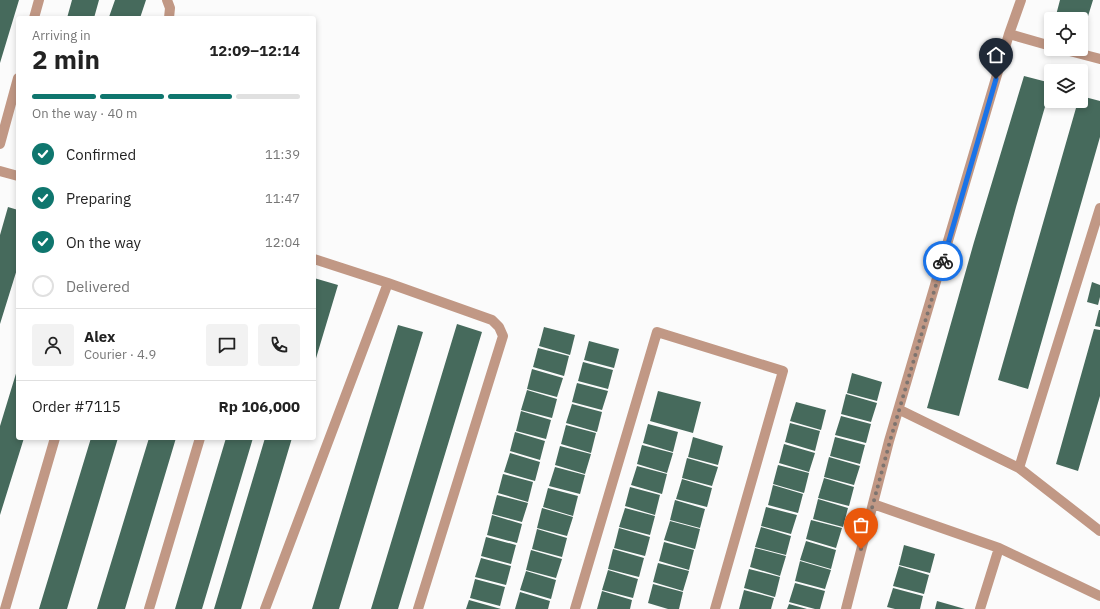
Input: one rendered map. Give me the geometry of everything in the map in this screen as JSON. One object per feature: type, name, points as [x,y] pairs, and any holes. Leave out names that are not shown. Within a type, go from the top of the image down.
[{"type":"street","points":[[35,16],[39,0]]},
{"type":"street","points":[[167,0],[170,8],[169,16]]},
{"type":"street","points":[[846,609],[890,441],[1009,34],[1021,0]]},
{"type":"street","points":[[1009,34],[1044,44]]},
{"type":"street","points":[[1088,56],[1100,59]]},
{"type":"street","points":[[0,144],[16,85]]},
{"type":"street","points":[[0,171],[16,175]]},
{"type":"street","points":[[1019,468],[1100,208]]},
{"type":"street","points":[[316,260],[388,283],[492,320],[499,326],[503,336],[418,609]]},
{"type":"street","points":[[265,609],[388,283]]},
{"type":"street","points":[[576,609],[656,332],[783,372],[715,609]]},
{"type":"street","points":[[900,410],[1019,468],[1100,531]]},
{"type":"street","points":[[5,609],[54,440]]},
{"type":"street","points":[[150,609],[199,440]]},
{"type":"street","points":[[873,504],[999,548],[1100,596]]},
{"type":"street","points":[[980,609],[999,548]]},
{"type":"building","points":[[0,0],[19,0],[0,63]]},
{"type":"building","points":[[72,0],[99,0],[95,16],[68,16]]},
{"type":"building","points":[[115,0],[146,0],[141,16],[109,16]]},
{"type":"building","points":[[1060,0],[1093,0],[1088,16],[1088,12],[1057,12]]},
{"type":"building","points":[[1024,76],[1044,81],[1045,108],[959,416],[927,408],[974,242]]},
{"type":"building","points":[[1088,98],[1100,101],[1100,137],[1028,389],[998,380],[1076,108],[1088,108]]},
{"type":"building","points":[[8,207],[16,209],[16,272],[0,324],[0,235]]},
{"type":"building","points":[[316,279],[338,285],[316,358]]},
{"type":"building","points":[[1092,282],[1100,285],[1098,305],[1087,302]]},
{"type":"building","points":[[1100,310],[1100,327],[1095,326]]},
{"type":"building","points":[[457,324],[482,332],[398,609],[371,609]]},
{"type":"building","points":[[398,325],[423,332],[339,609],[312,609]]},
{"type":"building","points":[[544,327],[575,335],[570,355],[539,346]]},
{"type":"building","points":[[1094,329],[1100,330],[1100,396],[1078,471],[1056,464]]},
{"type":"building","points":[[589,341],[619,349],[614,368],[584,360]]},
{"type":"building","points":[[538,348],[569,356],[564,376],[533,367]]},
{"type":"building","points":[[583,362],[613,370],[608,389],[578,381]]},
{"type":"building","points":[[532,369],[563,378],[557,397],[527,389]]},
{"type":"building","points":[[852,373],[882,382],[877,401],[847,393]]},
{"type":"building","points":[[16,374],[16,440],[23,440],[0,515],[0,426]]},
{"type":"building","points":[[577,383],[608,391],[602,410],[572,402]]},
{"type":"building","points":[[527,390],[557,399],[552,418],[521,410]]},
{"type":"building","points":[[658,391],[701,402],[693,433],[650,421]]},
{"type":"building","points":[[846,394],[877,403],[871,422],[841,414]]},
{"type":"building","points":[[796,402],[826,410],[821,430],[790,421]]},
{"type":"building","points":[[572,404],[602,412],[597,432],[566,423]]},
{"type":"building","points":[[521,411],[551,420],[546,439],[516,431]]},
{"type":"building","points":[[841,416],[871,424],[866,443],[835,435]]},
{"type":"building","points":[[790,423],[820,431],[815,451],[785,442]]},
{"type":"building","points":[[648,424],[678,432],[673,452],[643,443]]},
{"type":"building","points":[[566,425],[596,433],[591,453],[561,444]]},
{"type":"building","points":[[515,432],[545,441],[540,460],[510,451]]},
{"type":"building","points":[[693,437],[723,446],[718,465],[688,457]]},
{"type":"building","points":[[835,437],[865,445],[860,464],[830,456]]},
{"type":"building","points":[[90,440],[117,440],[67,609],[39,609]]},
{"type":"building","points":[[148,440],[175,440],[125,609],[97,609]]},
{"type":"building","points":[[225,440],[252,440],[202,609],[175,609]]},
{"type":"building","points":[[264,440],[291,440],[241,609],[214,609]]},
{"type":"building","points":[[784,444],[815,453],[809,472],[779,463]]},
{"type":"building","points":[[642,445],[673,453],[667,473],[637,464]]},
{"type":"building","points":[[560,446],[591,454],[585,474],[555,465]]},
{"type":"building","points":[[510,453],[540,462],[535,481],[504,472]]},
{"type":"building","points":[[829,457],[860,466],[854,485],[824,477]]},
{"type":"building","points":[[687,458],[718,467],[712,486],[682,478]]},
{"type":"building","points":[[778,465],[809,473],[804,493],[773,484]]},
{"type":"building","points":[[637,466],[667,474],[662,494],[631,485]]},
{"type":"building","points":[[555,467],[585,475],[580,494],[549,486]]},
{"type":"building","points":[[503,474],[533,482],[528,502],[498,493]]},
{"type":"building","points":[[824,478],[854,487],[849,506],[818,498]]},
{"type":"building","points":[[682,479],[712,488],[707,507],[676,499]]},
{"type":"building","points":[[773,485],[803,494],[798,513],[768,505]]},
{"type":"building","points":[[630,487],[660,495],[655,515],[625,506]]},
{"type":"building","points":[[548,488],[578,496],[573,516],[543,507]]},
{"type":"building","points":[[497,495],[528,503],[522,522],[492,514]]},
{"type":"building","points":[[818,499],[848,508],[843,527],[813,519]]},
{"type":"building","points":[[675,500],[705,509],[700,528],[670,520]]},
{"type":"building","points":[[766,507],[797,515],[791,534],[761,526]]},
{"type":"building","points":[[542,508],[573,517],[567,536],[537,528]]},
{"type":"building","points":[[625,508],[655,516],[650,535],[619,527]]},
{"type":"building","points":[[492,515],[522,524],[517,543],[487,535]]},
{"type":"building","points":[[811,520],[842,528],[836,548],[806,539]]},
{"type":"building","points":[[670,521],[700,529],[695,549],[664,540]]},
{"type":"building","points":[[761,527],[791,536],[786,555],[755,547]]},
{"type":"building","points":[[619,528],[650,537],[645,556],[614,548]]},
{"type":"building","points":[[537,529],[567,538],[562,557],[532,549]]},
{"type":"building","points":[[486,537],[516,545],[511,564],[481,556]]},
{"type":"building","points":[[806,541],[836,550],[831,569],[800,560]]},
{"type":"building","points":[[664,542],[694,550],[689,570],[659,561]]},
{"type":"building","points":[[904,545],[935,554],[930,573],[899,565]]},
{"type":"building","points":[[755,548],[786,556],[780,576],[750,567]]},
{"type":"building","points":[[613,549],[644,558],[639,577],[608,569]]},
{"type":"building","points":[[531,550],[562,559],[556,578],[526,570]]},
{"type":"building","points":[[481,558],[511,566],[506,585],[475,577]]},
{"type":"building","points":[[800,561],[831,570],[825,589],[795,581]]},
{"type":"building","points":[[658,563],[689,571],[683,591],[653,582]]},
{"type":"building","points":[[899,566],[929,575],[924,594],[893,586]]},
{"type":"building","points":[[749,569],[780,577],[775,597],[744,588]]},
{"type":"building","points":[[608,570],[638,579],[633,598],[602,590]]},
{"type":"building","points":[[526,571],[556,580],[551,599],[520,590]]},
{"type":"building","points":[[475,579],[505,587],[500,606],[470,598]]},
{"type":"building","points":[[795,583],[825,591],[820,609],[789,602]]},
{"type":"building","points":[[653,584],[683,592],[679,609],[668,609],[648,603]]},
{"type":"building","points":[[893,588],[923,596],[920,609],[895,609],[887,607]]},
{"type":"building","points":[[744,590],[774,598],[771,609],[739,609]]},
{"type":"building","points":[[602,591],[632,600],[630,609],[597,609]]},
{"type":"building","points":[[520,592],[550,601],[548,609],[515,609]]},
{"type":"building","points":[[469,600],[501,609],[466,609]]},
{"type":"building","points":[[937,601],[965,609],[935,609]]},
{"type":"building","points":[[789,604],[807,609],[787,609]]},
{"type":"way so far","points":[[861,549],[890,441],[943,261]]},
{"type":"route","points":[[943,261],[996,79]]}]
